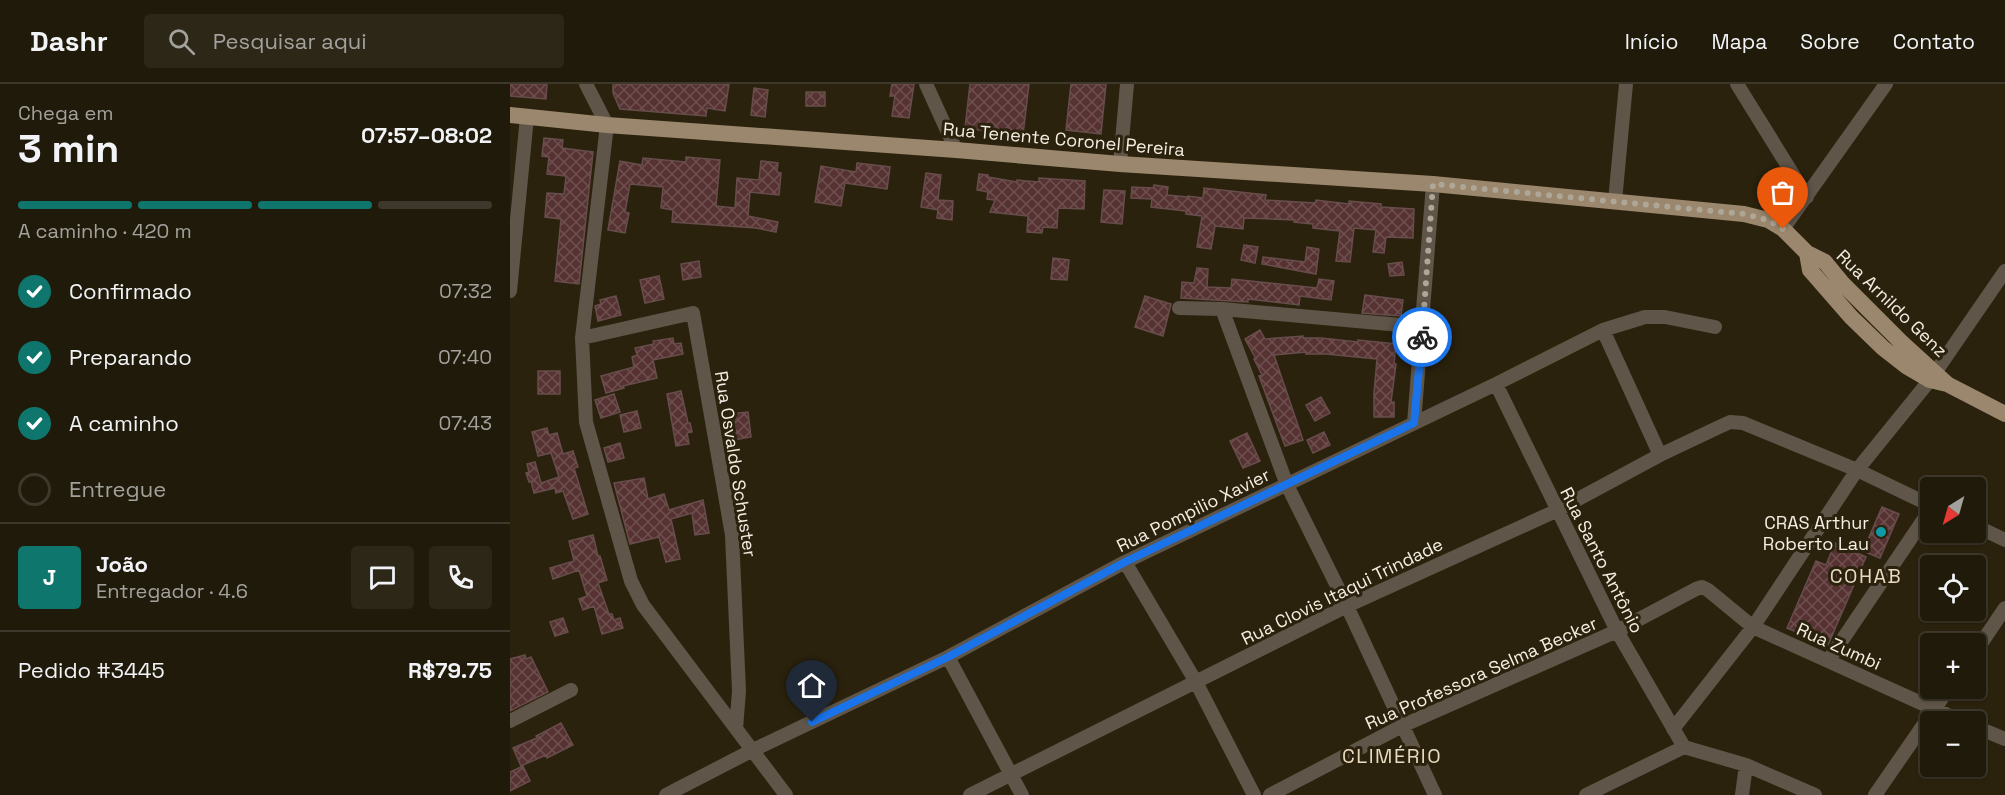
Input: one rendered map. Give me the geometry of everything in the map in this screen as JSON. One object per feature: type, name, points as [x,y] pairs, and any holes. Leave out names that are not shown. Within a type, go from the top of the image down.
[{"type":"main road","name":"Rua Tenente Coronel Pereira","points":[[518,116],[607,125],[1119,164],[1433,184],[1744,214],[1768,220],[1783,229]]},
{"type":"main road","name":"Rua Arnildo Genz","points":[[1783,229],[1808,253],[1825,262],[1843,284],[1937,379],[2005,414]]},
{"type":"street","points":[[586,84],[607,125],[582,338],[586,422],[631,581],[643,605],[786,795]]},
{"type":"street","points":[[926,84],[956,150]]},
{"type":"street","points":[[1616,201],[1626,84]]},
{"type":"street","points":[[1737,84],[1807,197]]},
{"type":"street","points":[[1783,229],[1886,84]]},
{"type":"street","points":[[1119,164],[1130,85]]},
{"type":"street","points":[[510,291],[518,116]]},
{"type":"street","points":[[1414,423],[1433,184]]},
{"type":"street","points":[[1673,729],[1753,627],[1857,470],[1937,379],[2005,271]]},
{"type":"street","points":[[1179,308],[1222,309],[1423,327]]},
{"type":"street","points":[[1222,309],[1287,485],[1404,725],[1435,795]]},
{"type":"street","name":"Rua Osvaldo Schuster","points":[[582,338],[693,313],[732,535],[739,664],[736,729]]},
{"type":"street","name":"Rua Pompilio Xavier","points":[[666,795],[753,750],[948,657],[1125,562],[1496,384],[1603,330],[1645,317],[1665,317],[1715,327]]},
{"type":"street","points":[[1603,330],[1660,455]]},
{"type":"street","name":"Rua Santo Antônio","points":[[1496,384],[1556,511],[1617,631],[1684,747]]},
{"type":"street","name":"Rua Clovis Itaqui Trindade","points":[[970,795],[1347,606],[1556,511],[1660,455],[1730,422],[1743,423],[1857,470]]},
{"type":"street","points":[[1857,470],[1920,500]]},
{"type":"street","points":[[1828,661],[1920,525]]},
{"type":"street","points":[[1986,531],[2005,540]]},
{"type":"street","points":[[1125,562],[1196,682],[1254,795]]},
{"type":"street","name":"Rua Professora Selma Becker","points":[[1270,795],[1404,725],[1617,631],[1696,589],[1702,587],[1708,590]]},
{"type":"street","name":"Rua Zumbi","points":[[1708,590],[1753,627],[1934,710]]},
{"type":"street","points":[[1986,636],[2005,608]]},
{"type":"street","points":[[948,657],[1022,795]]},
{"type":"street","points":[[510,721],[572,690]]},
{"type":"street","points":[[1875,795],[1942,699]]},
{"type":"street","points":[[1986,731],[2005,739]]},
{"type":"street","points":[[1586,795],[1684,747],[1746,765],[1815,795]]},
{"type":"street","points":[[1742,795],[1746,765]]},
{"type":"building","points":[[510,84],[547,84],[546,99],[510,96]]},
{"type":"building","points":[[613,84],[729,84],[725,111],[707,108],[706,116],[620,109],[613,93]]},
{"type":"building","points":[[892,84],[914,84],[909,118],[892,116],[895,96],[890,96]]},
{"type":"building","points":[[970,84],[1029,84],[1023,135],[965,128]]},
{"type":"building","points":[[1071,84],[1106,84],[1101,134],[1066,130]]},
{"type":"building","points":[[754,88],[768,90],[765,117],[751,115]]},
{"type":"building","points":[[806,92],[825,92],[825,106],[806,106]]},
{"type":"building","points":[[544,138],[563,140],[562,148],[593,152],[579,284],[555,281],[561,219],[545,217],[547,193],[564,194],[566,176],[547,174],[549,157],[542,156]]},
{"type":"building","points":[[686,157],[720,160],[716,206],[735,208],[737,178],[759,180],[761,161],[778,163],[777,172],[781,173],[779,195],[750,192],[748,216],[778,222],[776,232],[756,228],[672,222],[673,210],[661,208],[663,187],[630,184],[625,212],[629,213],[625,233],[608,230],[620,161],[642,165],[643,158],[686,162]]},
{"type":"building","points":[[857,163],[890,167],[887,189],[845,183],[841,206],[815,202],[821,166],[856,172]]},
{"type":"building","points":[[926,173],[941,175],[938,200],[953,201],[952,220],[937,218],[938,210],[921,207]]},
{"type":"building","points":[[979,174],[1017,182],[1017,180],[1039,182],[1039,178],[1085,181],[1084,209],[1058,208],[1057,228],[1043,227],[1042,233],[1027,232],[1028,216],[990,212],[995,200],[987,199],[988,192],[977,190]]},
{"type":"building","points":[[1154,185],[1168,187],[1167,195],[1188,197],[1203,198],[1204,188],[1266,195],[1265,200],[1315,203],[1316,200],[1349,204],[1349,201],[1381,204],[1381,207],[1414,209],[1413,238],[1386,237],[1384,253],[1373,252],[1376,230],[1354,228],[1350,262],[1336,261],[1340,231],[1313,228],[1313,224],[1294,222],[1295,220],[1244,218],[1243,229],[1215,226],[1211,249],[1197,247],[1202,216],[1186,214],[1186,211],[1151,207],[1152,199],[1131,198],[1132,187],[1153,188]]},
{"type":"building","points":[[1104,190],[1125,191],[1122,224],[1101,222]]},
{"type":"building","points":[[1244,245],[1258,247],[1255,263],[1241,260]]},
{"type":"building","points":[[1307,247],[1319,249],[1316,274],[1262,264],[1263,257],[1305,262]]},
{"type":"building","points":[[1053,258],[1069,260],[1067,280],[1051,279]]},
{"type":"building","points":[[699,261],[701,277],[683,280],[681,264]]},
{"type":"building","points":[[1402,262],[1404,275],[1390,276],[1388,264]]},
{"type":"building","points":[[1197,268],[1208,269],[1207,287],[1231,288],[1232,279],[1317,288],[1319,279],[1334,281],[1331,300],[1300,296],[1299,305],[1248,299],[1248,302],[1181,298],[1182,282],[1194,283]]},
{"type":"building","points":[[659,276],[664,299],[645,303],[640,280]]},
{"type":"building","points":[[1365,295],[1403,300],[1401,316],[1362,313]]},
{"type":"building","points":[[616,296],[621,315],[598,321],[595,306],[601,304],[600,300]]},
{"type":"building","points":[[1145,296],[1171,304],[1163,336],[1135,327]]},
{"type":"building","points":[[1260,330],[1265,339],[1303,336],[1303,338],[1396,344],[1391,402],[1394,402],[1394,417],[1374,417],[1377,359],[1306,354],[1306,352],[1274,355],[1303,440],[1285,446],[1259,376],[1262,375],[1245,339]]},
{"type":"building","points":[[673,338],[674,344],[681,343],[683,354],[653,360],[657,378],[623,386],[624,388],[606,393],[601,376],[634,367],[632,357],[637,355],[635,348],[654,344],[653,341]]},
{"type":"building","points":[[538,371],[560,371],[560,394],[538,394]]},
{"type":"building","points":[[681,391],[692,432],[687,433],[689,444],[676,446],[667,394]]},
{"type":"building","points":[[614,394],[620,412],[601,418],[595,400]]},
{"type":"building","points":[[1321,397],[1330,413],[1315,421],[1306,405]]},
{"type":"building","points":[[637,411],[641,428],[624,432],[620,415]]},
{"type":"building","points":[[748,412],[751,437],[734,440],[730,414]]},
{"type":"building","points":[[547,428],[549,435],[557,433],[563,454],[573,451],[578,467],[574,468],[588,514],[573,519],[563,491],[556,493],[555,488],[534,493],[526,473],[529,472],[527,464],[535,462],[541,483],[559,477],[551,453],[538,456],[532,432]]},
{"type":"building","points":[[1324,432],[1330,445],[1313,453],[1307,440]]},
{"type":"building","points":[[1247,433],[1260,461],[1243,468],[1230,441]]},
{"type":"building","points":[[620,443],[624,458],[608,462],[604,448]]},
{"type":"building","points":[[644,478],[648,499],[664,494],[669,510],[703,500],[709,533],[695,535],[692,513],[671,519],[680,559],[666,562],[659,537],[630,544],[614,483]]},
{"type":"building","name":"CRAS Arthur Roberto Lau","points":[[1882,507],[1899,514],[1880,558],[1863,551]]},
{"type":"building","points":[[593,535],[607,580],[598,583],[609,614],[612,614],[614,620],[620,618],[623,628],[602,634],[594,606],[583,610],[579,599],[587,596],[579,570],[553,579],[550,568],[574,561],[569,541]]},
{"type":"building","points":[[1835,543],[1866,557],[1828,645],[1787,628],[1816,561],[1826,565]]},
{"type":"building","points":[[563,618],[568,632],[555,636],[550,622]]},
{"type":"building","points":[[525,655],[526,659],[531,657],[548,692],[510,711],[510,659]]},
{"type":"building","points":[[561,723],[573,745],[547,758],[546,755],[521,766],[513,748],[537,738],[536,736]]},
{"type":"building","points":[[523,766],[530,781],[510,791],[510,772]]},
{"type":"way so far","points":[[1422,337],[1433,184],[1744,214],[1768,220],[1783,229]]},
{"type":"place","name":"CRAS Arthur Roberto Lau","points":[[1881,532]]},
{"type":"district","name":"COHAB","points":[[1866,576]]},
{"type":"district","name":"CLIMÉRIO","points":[[1392,756]]},
{"type":"route","points":[[812,722],[948,657],[1125,562],[1414,423],[1422,337]]}]
